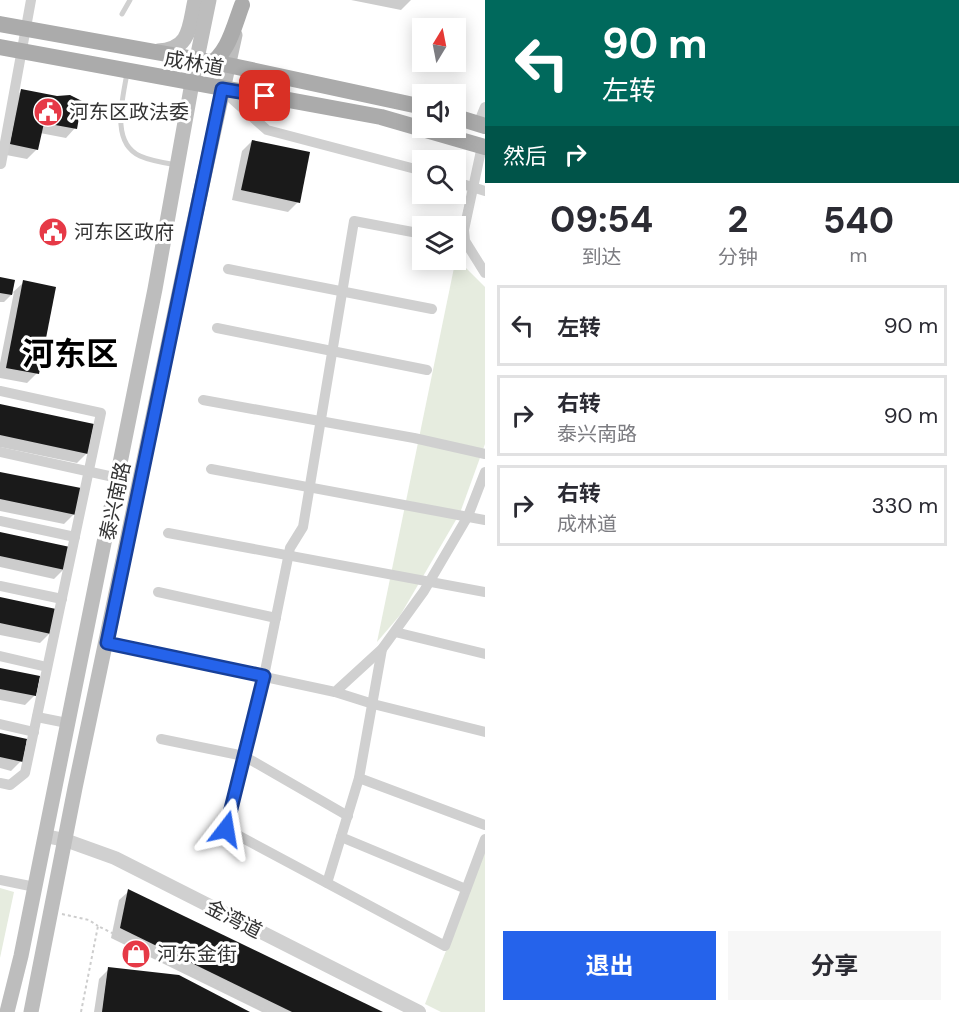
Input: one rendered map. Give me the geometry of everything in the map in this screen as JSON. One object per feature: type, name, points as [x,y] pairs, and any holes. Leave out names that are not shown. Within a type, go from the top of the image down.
[{"type":"main road","points":[[146,51],[175,49],[186,40],[195,0]]},
{"type":"main road","name":"泰兴南路","points":[[31,1012],[64,840],[107,643],[210,73],[209,0]]},
{"type":"main road","points":[[210,73],[210,45],[219,0]]},
{"type":"main road","points":[[210,73],[226,47],[243,2]]},
{"type":"main road","name":"成林道","points":[[0,24],[146,51],[210,73],[265,96],[381,117],[484,146]]},
{"type":"main road","name":"成林道","points":[[0,47],[134,73],[210,73],[412,105]]},
{"type":"main road","name":"泰兴南路","points":[[7,1012],[35,887],[118,478],[178,165],[210,73]]},
{"type":"main road","points":[[466,120],[481,125]]},
{"type":"street","points":[[1,164],[32,0]]},
{"type":"street","points":[[210,73],[267,130],[412,168]]},
{"type":"street","points":[[481,125],[485,107]]},
{"type":"street","points":[[466,220],[484,146]]},
{"type":"street","points":[[466,185],[485,191]]},
{"type":"street","points":[[412,232],[354,221],[303,526],[290,548],[264,676],[226,829],[445,946],[485,839]]},
{"type":"street","points":[[466,248],[485,273]]},
{"type":"street","points":[[228,269],[432,309]]},
{"type":"street","points":[[217,328],[427,370]]},
{"type":"street","points":[[0,391],[101,413],[25,773],[10,785],[0,783]]},
{"type":"street","points":[[203,400],[414,438],[485,454]]},
{"type":"street","points":[[0,452],[118,478]]},
{"type":"street","points":[[210,469],[485,519]]},
{"type":"street","points":[[335,692],[382,649],[395,632],[430,580],[468,516],[485,472]]},
{"type":"street","points":[[0,521],[75,537]]},
{"type":"street","points":[[168,533],[485,592]]},
{"type":"street","points":[[0,586],[62,599]]},
{"type":"street","points":[[158,592],[276,618]]},
{"type":"street","points":[[395,632],[485,654]]},
{"type":"street","points":[[107,643],[335,692],[373,704],[485,732]]},
{"type":"street","points":[[327,883],[360,778],[382,649]]},
{"type":"street","points":[[0,656],[47,667]]},
{"type":"street","points":[[37,717],[67,723]]},
{"type":"street","points":[[0,724],[34,732]]},
{"type":"street","points":[[161,739],[244,756],[348,816]]},
{"type":"street","points":[[360,778],[485,825]]},
{"type":"street","name":"金湾道","points":[[45,836],[64,840],[115,858],[419,1012]]},
{"type":"street","points":[[341,837],[466,889]]},
{"type":"street","points":[[0,880],[35,887]]},
{"type":"lane","points":[[122,14],[130,0]]},
{"type":"lane","points":[[134,73],[121,110],[124,141],[138,155],[178,165]]},
{"type":"path","points":[[51,911],[89,920],[271,1012]]},
{"type":"path","points":[[81,1012],[98,926]]},
{"type":"shaded area","points":[[466,268],[485,287],[485,444],[460,513],[401,614],[377,642],[454,270],[466,270]]},
{"type":"shaded area","points":[[485,852],[485,1012],[441,1012],[425,1004]]},
{"type":"shaded area","points":[[0,888],[14,892],[0,958]]},
{"type":"building","name":"河东区政法委","points":[[21,89],[57,96],[70,95],[82,101],[77,129],[44,123],[38,150],[10,144]]},
{"type":"building","points":[[252,140],[310,152],[300,203],[241,190]]},
{"type":"building","points":[[0,277],[15,280],[12,295],[0,293]]},
{"type":"building","name":"河东区政府","points":[[23,280],[56,287],[39,374],[6,368]]},
{"type":"building","points":[[0,404],[94,424],[88,454],[0,435]]},
{"type":"building","points":[[0,472],[81,488],[76,515],[0,499]]},
{"type":"building","points":[[0,532],[70,547],[65,570],[0,556]]},
{"type":"building","points":[[0,597],[56,609],[51,634],[0,623]]},
{"type":"building","points":[[0,668],[40,676],[36,696],[0,689]]},
{"type":"building","points":[[0,733],[27,739],[23,762],[0,757]]},
{"type":"building","points":[[128,889],[383,1012],[292,1012],[120,928]]},
{"type":"building","points":[[108,967],[179,975],[250,1012],[102,1012]]},
{"type":"place","name":"河东区政法委","points":[[48,112]]},
{"type":"place","name":"河东区政府","points":[[53,232]]},
{"type":"place","name":"河东金街","points":[[136,954]]},
{"type":"district","name":"河东区","points":[[70,354]]},
{"type":"route","points":[[226,829],[264,676],[107,643],[222,89],[265,96]]}]
